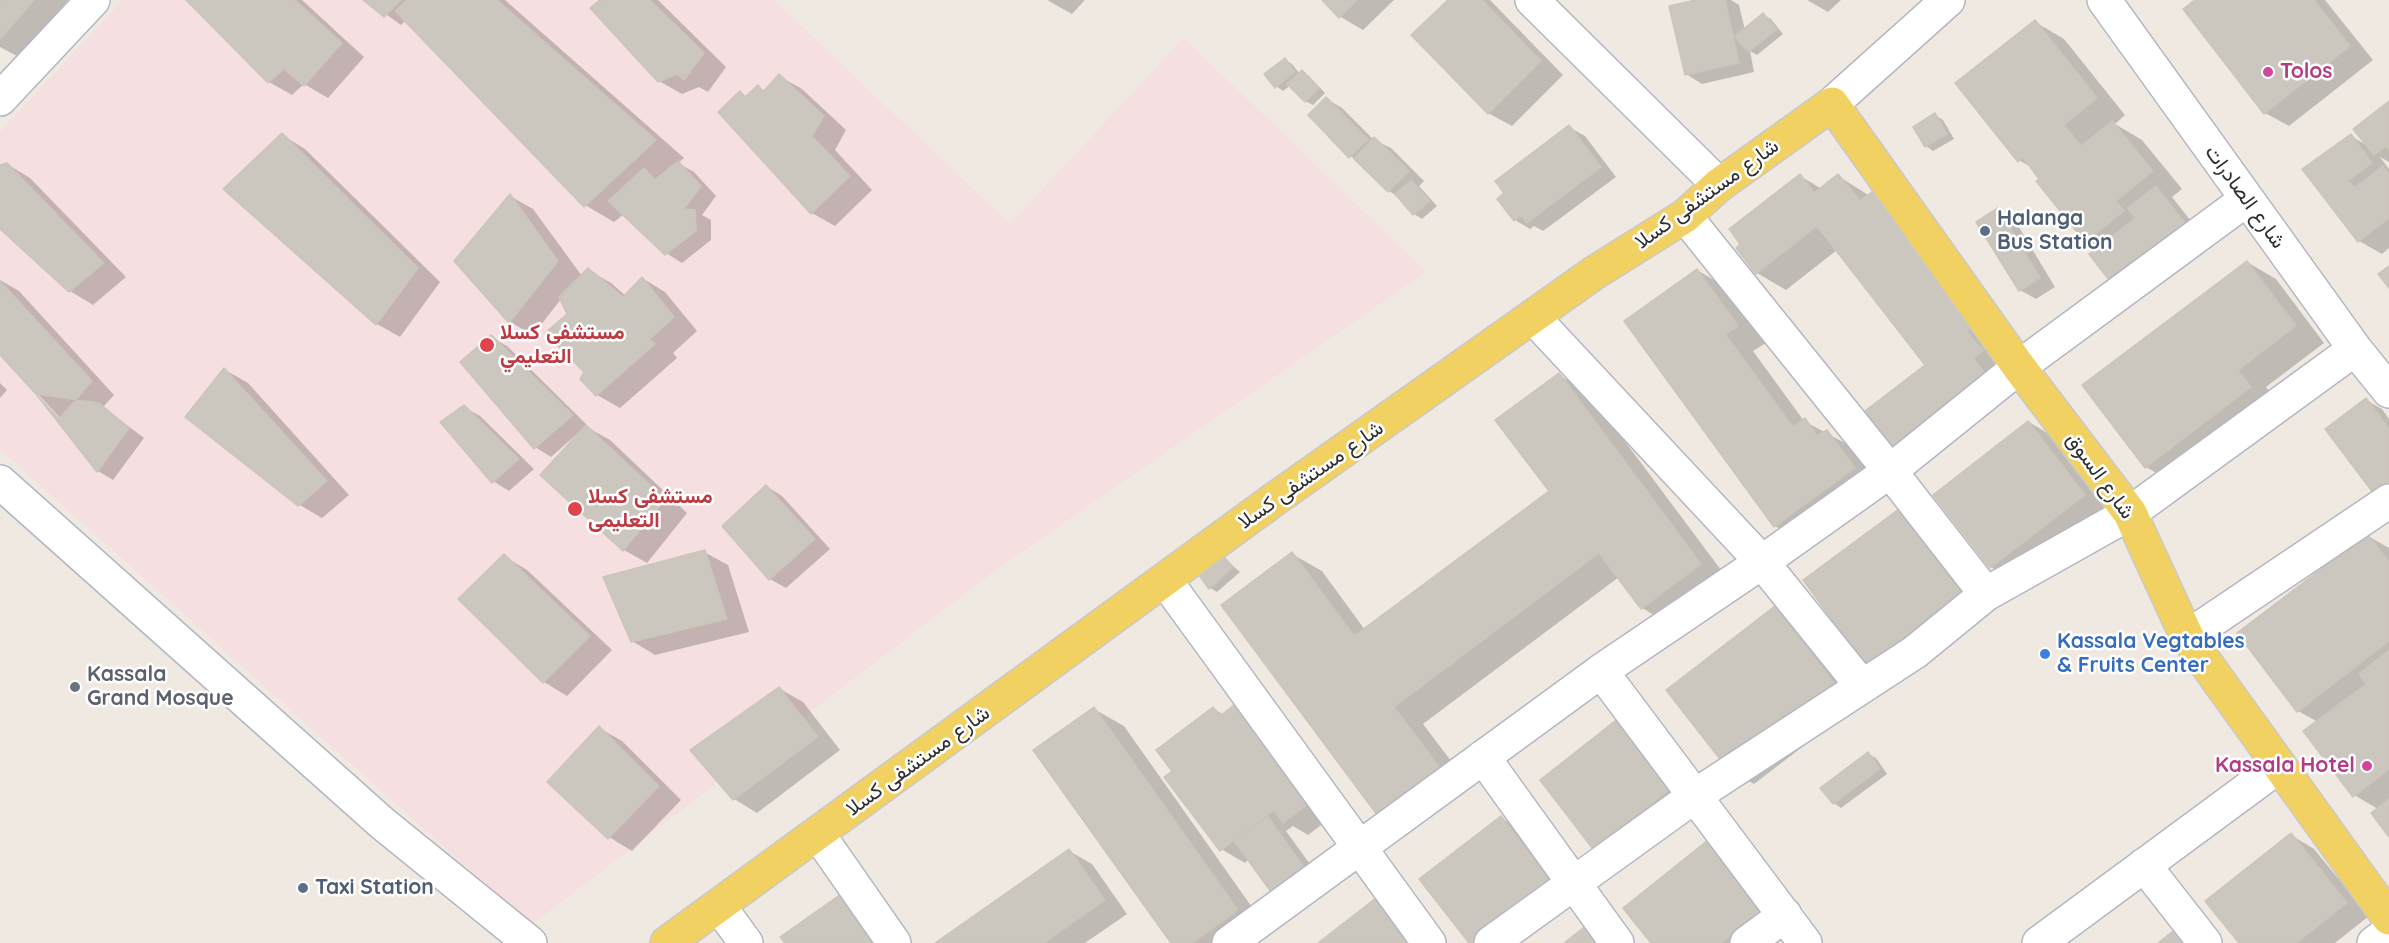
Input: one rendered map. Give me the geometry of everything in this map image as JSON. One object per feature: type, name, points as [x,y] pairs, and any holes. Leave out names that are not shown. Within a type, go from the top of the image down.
[{"type":"main road","name":"شارع مستشفى كسلا","points":[[667,943],[1272,501],[1594,273],[1684,216],[1719,185],[1832,104]]},
{"type":"main road","name":"شارع السوق","points":[[1832,104],[2019,367],[2130,513],[2187,637],[2389,918]]},
{"type":"street","points":[[0,99],[93,0]]},
{"type":"street","points":[[1532,0],[1719,185]]},
{"type":"street","name":"شارع مستشفى كسلا","points":[[1832,104],[1948,0]]},
{"type":"street","name":"شارع الصادرات","points":[[2104,0],[2355,349],[2389,391]]},
{"type":"street","points":[[1235,941],[1601,670],[1762,562],[1890,471],[2019,367],[2247,199]]},
{"type":"street","points":[[1684,216],[1986,594]]},
{"type":"street","points":[[1533,317],[1762,562],[1862,686]]},
{"type":"street","points":[[1491,943],[1696,795],[1915,652],[1986,594],[2130,513],[2355,349]]},
{"type":"street","points":[[0,482],[382,823],[530,943]]},
{"type":"street","points":[[2187,637],[2389,501]]},
{"type":"street","points":[[1165,580],[1429,943]]},
{"type":"street","points":[[1601,670],[1805,943]]},
{"type":"street","points":[[1483,757],[1617,943]]},
{"type":"street","points":[[2039,943],[2279,766]]},
{"type":"street","points":[[819,834],[894,943]]},
{"type":"street","points":[[2144,865],[2205,943]]},
{"type":"street","points":[[719,906],[746,943]]},
{"type":"street","points":[[1747,943],[1785,915]]},
{"type":"street","points":[[2374,943],[2389,932]]},
{"type":"shaded area","name":"مستشفى كسلا التعليمى","points":[[123,0],[774,0],[1010,224],[1184,38],[1426,272],[997,569],[531,925],[0,449],[0,132]]},
{"type":"building","points":[[0,0],[34,0],[0,39]]},
{"type":"building","points":[[186,0],[295,0],[342,43],[304,86],[284,69],[268,83]]},
{"type":"building","points":[[363,0],[401,0],[384,17]]},
{"type":"building","points":[[407,0],[497,0],[656,140],[584,207],[395,11]]},
{"type":"building","points":[[600,0],[650,0],[704,53],[684,80],[677,74],[658,82],[590,8]]},
{"type":"building","points":[[1322,0],[1357,0],[1339,18]]},
{"type":"building","points":[[1448,0],[1482,0],[1541,61],[1488,114],[1411,35]]},
{"type":"building","points":[[1696,0],[1725,0],[1739,63],[1685,75],[1669,6]]},
{"type":"building","points":[[2195,0],[2314,0],[2350,46],[2264,114],[2183,9]]},
{"type":"building","points":[[1763,13],[1777,29],[1748,52],[1735,36]]},
{"type":"building","points":[[2035,20],[2097,98],[2064,125],[2081,146],[2112,121],[2153,171],[2116,201],[2124,211],[2085,242],[2036,181],[2039,179],[2023,157],[2018,162],[1955,83]]},
{"type":"building","points":[[1285,58],[1295,72],[1275,88],[1264,74]]},
{"type":"building","points":[[1302,70],[1319,88],[1305,102],[1287,84]]},
{"type":"building","points":[[779,74],[824,116],[812,136],[850,176],[811,214],[718,112],[740,91],[745,97],[758,85],[763,92]]},
{"type":"building","points":[[1326,97],[1368,139],[1349,158],[1308,115]]},
{"type":"building","points":[[2389,101],[2389,150],[2386,146],[2374,155],[2353,129]]},
{"type":"building","points":[[1935,113],[1947,134],[1925,147],[1913,127]]},
{"type":"building","points":[[1569,125],[1601,167],[1527,223],[1521,215],[1514,221],[1497,199],[1504,193],[1495,181]]},
{"type":"building","points":[[282,133],[418,268],[376,325],[223,189]]},
{"type":"building","points":[[2351,134],[2372,163],[2348,181],[2354,188],[2383,166],[2389,174],[2389,218],[2358,242],[2302,169]]},
{"type":"building","points":[[1374,137],[1409,171],[1388,192],[1354,159]]},
{"type":"building","points":[[678,161],[701,186],[684,209],[695,210],[696,231],[665,255],[608,201],[644,168],[655,180]]},
{"type":"building","points":[[7,163],[104,263],[69,292],[0,229],[0,165]]},
{"type":"building","points":[[1800,174],[1814,193],[1838,174],[1860,201],[1873,191],[1977,324],[1967,331],[1983,351],[1973,358],[1985,374],[1889,449],[1861,414],[1925,365],[1817,226],[1756,274],[1736,248],[1740,244],[1729,229]]},
{"type":"building","points":[[1411,180],[1430,201],[1413,215],[1395,194]]},
{"type":"building","points":[[2156,186],[2187,226],[2112,284],[2089,254],[2135,218],[2127,208]]},
{"type":"building","points":[[510,194],[558,261],[509,323],[454,261]]},
{"type":"building","points":[[1998,208],[2040,278],[2019,291],[1976,222]]},
{"type":"building","points":[[2247,261],[2296,326],[2238,370],[2251,387],[2145,468],[2082,385]]},
{"type":"building","points":[[2389,266],[2389,288],[2378,274]]},
{"type":"building","points":[[588,268],[623,297],[642,277],[674,317],[650,339],[655,344],[596,396],[580,379],[584,372],[545,333],[567,314],[559,297]]},
{"type":"building","points":[[1697,269],[1738,326],[1725,334],[1793,427],[1805,418],[1817,436],[1827,430],[1855,468],[1774,527],[1624,321]]},
{"type":"building","points":[[0,281],[92,381],[59,419],[0,355]]},
{"type":"building","points":[[491,335],[573,415],[534,449],[460,362]]},
{"type":"building","points":[[224,368],[327,481],[298,506],[185,417]]},
{"type":"building","points":[[1559,373],[1701,564],[1641,609],[1599,553],[1394,707],[1441,769],[1378,816],[1221,605],[1292,552],[1354,636],[1549,491],[1495,420]]},
{"type":"building","points":[[36,394],[99,403],[129,428],[97,472]]},
{"type":"building","points":[[2366,398],[2389,429],[2389,489],[2377,498],[2325,429]]},
{"type":"building","points":[[464,405],[519,459],[492,483],[440,422]]},
{"type":"building","points":[[2028,421],[2085,495],[1990,568],[1933,495]]},
{"type":"building","points":[[586,425],[665,499],[623,551],[540,475]]},
{"type":"building","points":[[766,485],[815,539],[769,580],[722,526]]},
{"type":"building","points":[[1899,509],[1962,594],[1866,665],[1803,580]]},
{"type":"building","points":[[2367,534],[2389,562],[2389,641],[2297,712],[2237,633]]},
{"type":"building","points":[[705,550],[727,619],[631,642],[603,577]]},
{"type":"building","points":[[504,554],[590,636],[543,683],[458,599]]},
{"type":"building","points":[[1223,556],[1233,567],[1209,589],[1199,575]]},
{"type":"building","points":[[1775,606],[1838,688],[1730,772],[1666,690]]},
{"type":"building","points":[[2389,650],[2389,769],[2353,797],[2303,731],[2366,684],[2359,674]]},
{"type":"building","points":[[779,687],[818,737],[733,800],[690,750]]},
{"type":"building","points":[[1238,702],[1311,802],[1283,823],[1274,810],[1220,851],[1164,777],[1172,771],[1156,750],[1213,707],[1220,716]]},
{"type":"building","points":[[1094,707],[1238,910],[1192,943],[1171,943],[1033,750]]},
{"type":"building","points":[[1620,717],[1674,786],[1593,849],[1540,780]]},
{"type":"building","points":[[599,726],[659,786],[608,839],[547,782]]},
{"type":"building","points":[[1868,752],[1880,769],[1833,804],[1820,788]]},
{"type":"building","points":[[2389,799],[2389,837],[2371,813]]},
{"type":"building","points":[[1501,816],[1554,886],[1479,943],[1469,943],[1419,879]]},
{"type":"building","points":[[1268,817],[1310,876],[1277,900],[1234,841]]},
{"type":"building","points":[[2291,833],[2347,903],[2296,943],[2239,943],[2205,901]]},
{"type":"building","points":[[1708,840],[1764,909],[1721,943],[1651,943],[1623,908]]},
{"type":"building","points":[[1069,849],[1105,900],[1044,943],[935,943]]},
{"type":"building","points":[[841,894],[876,943],[785,943],[780,937]]},
{"type":"building","points":[[1376,898],[1410,943],[1318,943]]},
{"type":"building","points":[[1587,925],[1601,943],[1564,943]]},
{"type":"building","points":[[2173,931],[2183,943],[2158,943]]},
{"type":"place","name":"Tolos","points":[[2268,72]]},
{"type":"place","name":"Halanga Bus Station","points":[[1985,231]]},
{"type":"place","name":"مستشفى كسلا التعليمي","points":[[487,345]]},
{"type":"place","name":"مستشفى كسلا التعليمى","points":[[575,509]]},
{"type":"place","name":"Kassala Vegtables & Fruits Center","points":[[2045,654]]},
{"type":"place","name":"Kassala Grand Mosque","points":[[75,687]]},
{"type":"place","name":"Kassala Hotel","points":[[2367,766]]},
{"type":"place","name":"Taxi Station","points":[[303,888]]}]
